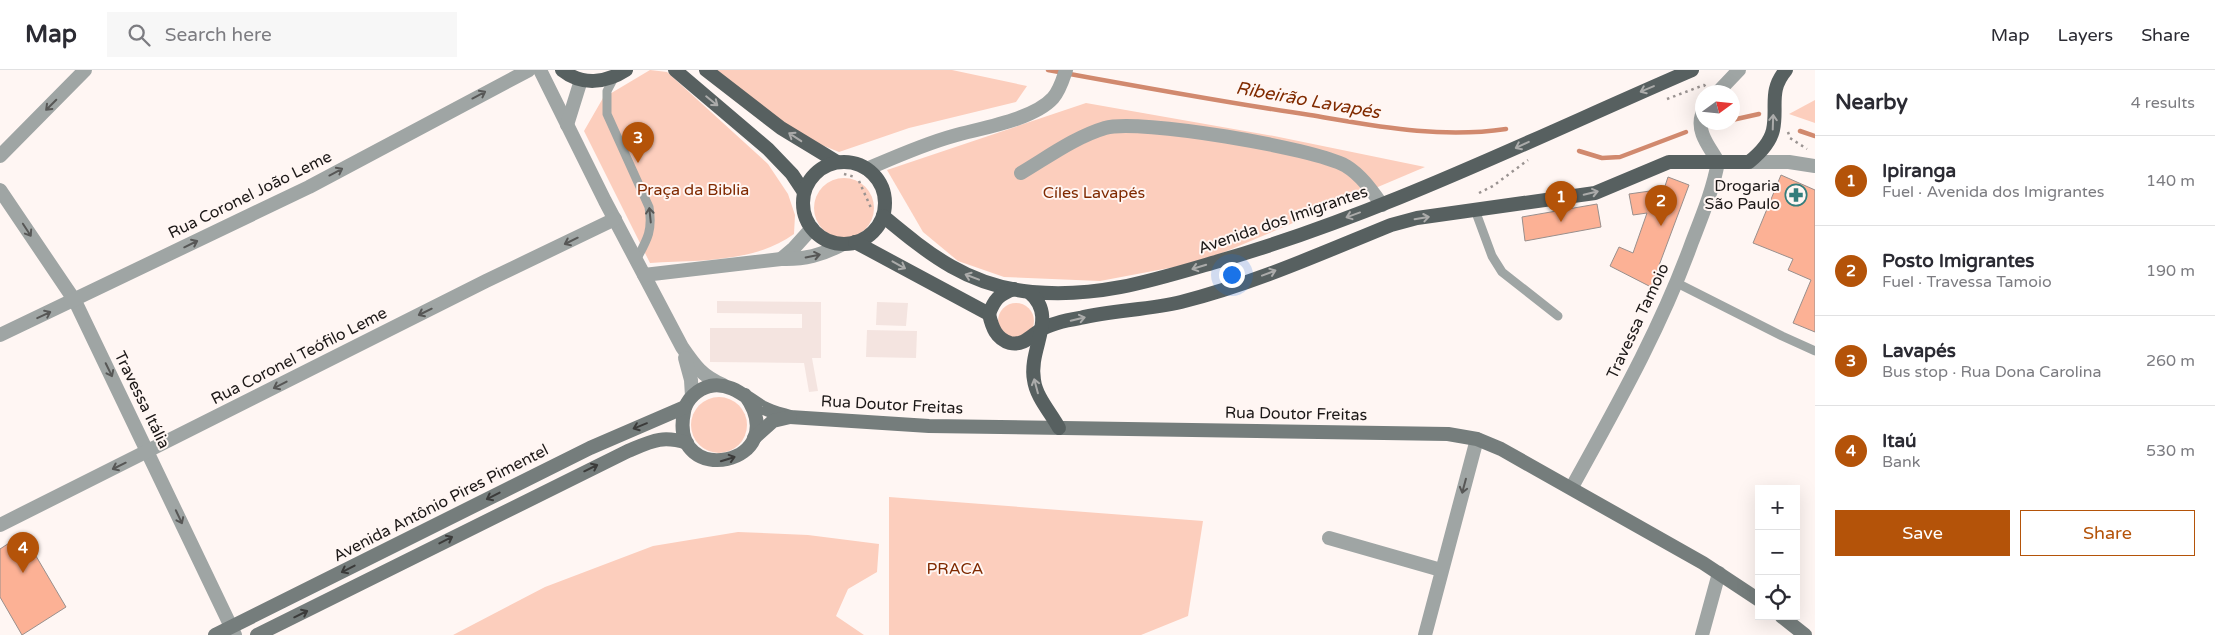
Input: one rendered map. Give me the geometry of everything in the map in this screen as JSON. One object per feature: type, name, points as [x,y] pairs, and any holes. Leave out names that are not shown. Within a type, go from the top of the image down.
[{"type":"main road","points":[[675,70],[768,149],[792,174],[804,192]]},
{"type":"main road","points":[[706,70],[781,128],[837,162],[858,164],[867,169],[876,178],[883,190],[885,203],[882,218],[867,237],[849,243],[831,242],[820,237],[805,217],[803,205],[804,192],[808,181],[820,170],[837,162]]},
{"type":"main road","name":"Avenida dos Imigrantes","points":[[882,218],[930,255],[954,270],[987,283],[1029,292],[1058,293],[1115,290],[1158,280],[1256,251],[1382,205],[1692,70]]},
{"type":"main road","points":[[1014,289],[1002,293],[993,302],[990,314],[992,327],[995,332],[999,337],[1011,343],[1021,342],[1032,338],[1041,330],[1080,318],[1181,302],[1242,283],[1391,225],[1417,218],[1595,193],[1669,162],[1750,162],[1768,143],[1773,132],[1774,95],[1781,76],[1786,70]]},
{"type":"main road","points":[[571,75],[597,81],[621,73]]},
{"type":"main road","points":[[849,243],[990,314]]},
{"type":"main road","points":[[1029,292],[1038,299],[1043,308],[1044,319],[1033,367],[1037,394],[1059,428]]},
{"type":"main road","name":"Avenida Antônio Pires Pimentel","points":[[215,635],[234,631],[590,448],[689,401],[710,386],[723,386]]},
{"type":"main road","points":[[689,401],[681,425],[687,443],[692,450],[703,458],[720,461],[733,458],[746,450],[753,439],[756,419],[752,406],[745,396],[723,386]]},
{"type":"main road","name":"Rua Doutor Freitas","points":[[745,396],[761,406],[790,417]]},
{"type":"main road","name":"Rua Doutor Freitas","points":[[753,439],[773,421],[790,417],[929,426],[1448,434],[1477,439],[1501,449],[1572,487],[1719,573],[1755,597]]},
{"type":"main road","points":[[257,635],[628,451],[660,438],[672,438],[687,443]]},
{"type":"main road","points":[[1786,620],[1805,635]]},
{"type":"street","points":[[0,156],[85,70]]},
{"type":"street","name":"Rua Coronel João Leme","points":[[0,335],[75,301],[309,187],[529,70]]},
{"type":"street","points":[[540,70],[682,347],[694,365],[707,378],[723,386]]},
{"type":"street","points":[[552,70],[571,75],[567,125]]},
{"type":"street","points":[[867,169],[936,142],[999,124],[1038,109],[1053,98],[1066,70]]},
{"type":"street","points":[[1719,85],[1740,70]]},
{"type":"street","points":[[1022,173],[1080,138],[1106,128],[1144,127],[1212,135],[1320,155],[1347,167],[1366,183],[1382,205]]},
{"type":"street","points":[[1702,130],[1704,140],[1718,162]]},
{"type":"street","name":"Travessa Tamoio","points":[[1572,487],[1646,350],[1677,283],[1714,183],[1718,162]]},
{"type":"street","points":[[1750,162],[1789,162],[1815,166]]},
{"type":"street","name":"Travessa Itália","points":[[0,190],[75,301],[234,631]]},
{"type":"street","name":"Rua Coronel Teófilo Leme","points":[[0,525],[355,346],[615,219]]},
{"type":"street","points":[[781,259],[812,228]]},
{"type":"street","points":[[644,275],[818,256],[849,243]]},
{"type":"street","points":[[682,347],[691,380],[689,401]]},
{"type":"street","points":[[1425,635],[1477,439]]},
{"type":"street","points":[[1329,538],[1441,570]]},
{"type":"street","points":[[1702,635],[1719,573]]},
{"type":"lane","points":[[621,73],[607,91],[607,114],[649,207],[651,220],[650,235],[636,260]]},
{"type":"lane","points":[[1475,210],[1492,256],[1502,272],[1558,316]]},
{"type":"lane","points":[[1677,283],[1815,351]]},
{"type":"path","points":[[1664,100],[1695,88]]},
{"type":"path","points":[[1787,131],[1790,138],[1808,150]]},
{"type":"path","points":[[1476,195],[1493,186],[1534,155]]},
{"type":"path","points":[[820,170],[856,177],[872,210],[882,218]]},
{"type":"shaded area","points":[[717,301],[821,302],[821,358],[812,358],[818,391],[809,392],[804,363],[710,362],[710,328],[802,328],[802,314],[717,313]]},
{"type":"shaded area","points":[[877,302],[908,303],[906,326],[876,325]]},
{"type":"shaded area","points":[[867,330],[917,331],[916,358],[866,357]]},
{"type":"green space","name":"Praça da Biblia","points":[[650,70],[667,72],[768,164],[788,194],[795,215],[794,234],[778,243],[744,255],[706,260],[650,263],[584,131],[603,98]]},
{"type":"green space","points":[[717,70],[952,70],[1027,86],[1016,102],[909,128],[839,152],[787,131]]},
{"type":"green space","points":[[1815,100],[1815,123],[1789,114]]},
{"type":"green space","name":"Cíles Lavapés","points":[[1086,103],[1274,136],[1425,167],[1201,262],[1100,281],[1004,277],[958,261],[923,232],[887,170]]},
{"type":"green space","points":[[844,178],[860,183],[865,187],[869,192],[874,208],[869,224],[865,229],[860,233],[844,238],[828,233],[823,229],[819,224],[814,208],[819,192],[823,187],[828,183]]},
{"type":"green space","points":[[1016,303],[1023,304],[1029,308],[1033,314],[1033,328],[1029,334],[1023,338],[1016,339],[1009,338],[1003,334],[999,328],[998,321],[999,314],[1003,308],[1009,304]]},
{"type":"green space","points":[[714,397],[724,397],[739,405],[745,414],[747,425],[745,436],[739,445],[724,453],[714,453],[703,448],[696,441],[691,430],[691,420],[696,409],[703,402]]},
{"type":"green space","name":"PRACA","points":[[889,497],[1203,521],[1188,616],[1141,635],[889,635]]},
{"type":"green space","points":[[738,532],[808,535],[879,544],[877,572],[848,589],[836,616],[864,635],[453,635],[545,587],[653,546]]},
{"type":"building","points":[[1781,175],[1815,190],[1815,332],[1793,323],[1811,280],[1788,270],[1793,259],[1753,243]]},
{"type":"building","points":[[1668,177],[1689,185],[1651,287],[1610,266],[1619,247],[1633,253],[1647,213],[1633,215],[1629,194],[1664,189]]},
{"type":"building","points":[[1597,204],[1601,227],[1525,241],[1522,217]]},
{"type":"building","points":[[23,534],[66,607],[22,635],[0,597],[0,549]]},
{"type":"waterway","name":"Ribeirão Lavapés","points":[[1048,70],[1383,127],[1456,133],[1506,129]]},
{"type":"waterway","name":"Ribeirão Lavapés","points":[[1740,118],[1759,114]]},
{"type":"waterway","name":"Ribeirão Lavapés","points":[[1800,131],[1815,136]]},
{"type":"waterway","name":"Ribeirão Lavapés","points":[[1579,151],[1602,158],[1620,157],[1686,132]]},
{"type":"place","name":"Lavapés","points":[[638,163]]},
{"type":"place","name":"Drogaria São Paulo","points":[[1796,195]]},
{"type":"place","name":"Ipiranga","points":[[1561,222]]},
{"type":"place","name":"Posto Imigrantes","points":[[1661,226]]},
{"type":"place","name":"Itaú","points":[[23,573]]}]
